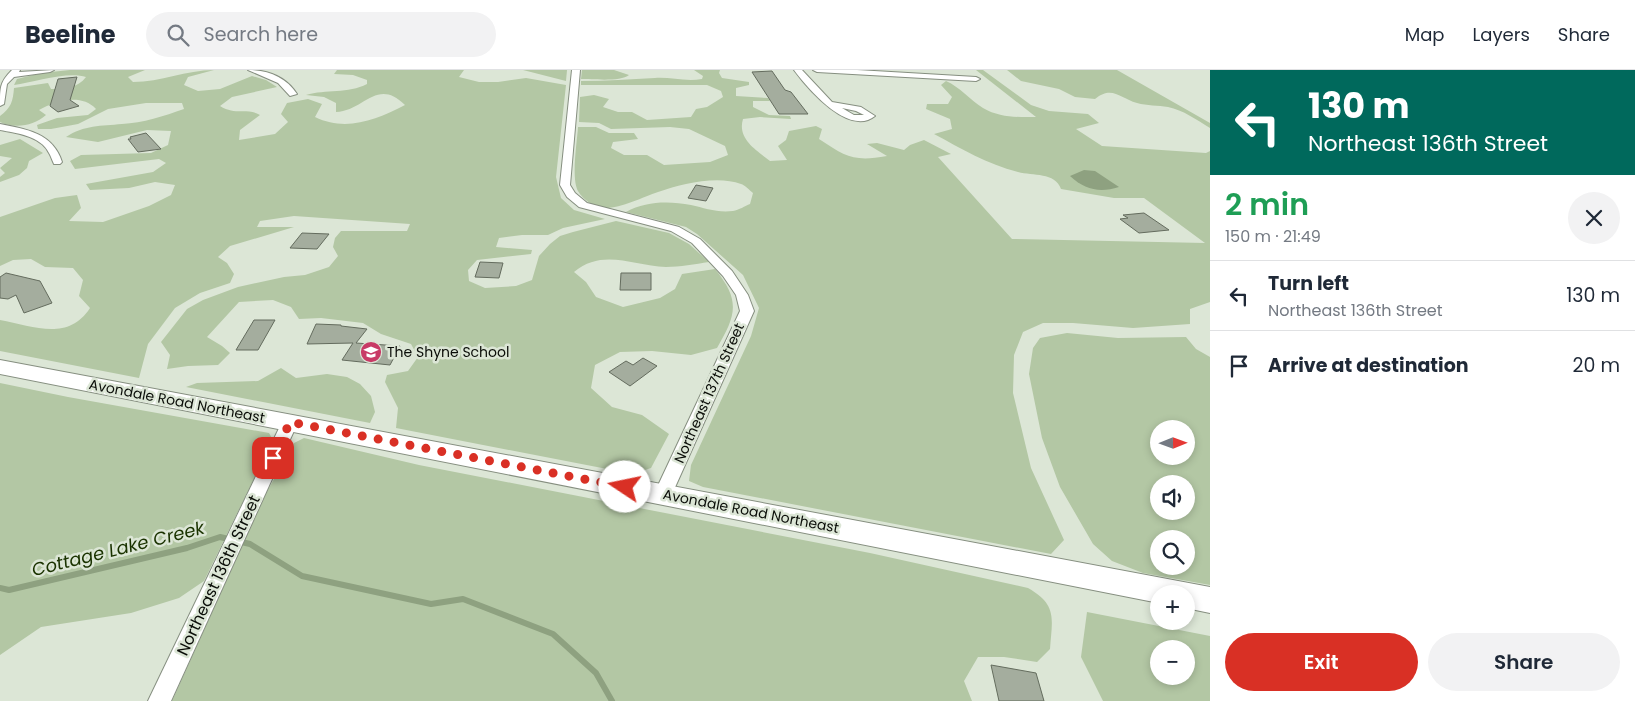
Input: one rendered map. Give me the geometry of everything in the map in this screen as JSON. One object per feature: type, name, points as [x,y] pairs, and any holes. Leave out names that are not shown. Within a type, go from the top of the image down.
[{"type":"main road","name":"Avondale Road Northeast","points":[[0,367],[1150,589]]},
{"type":"main road","points":[[1195,597],[1210,600]]},
{"type":"street","points":[[0,104],[3,84],[13,73],[50,70]]},
{"type":"street","points":[[252,70],[283,82],[293,94]]},
{"type":"street","name":"Northeast 137th Street","points":[[576,70],[565,184],[572,195],[583,206],[675,229],[696,241],[728,274],[742,295],[747,311],[663,494]]},
{"type":"street","points":[[798,70],[816,92],[831,104]]},
{"type":"street","points":[[817,70],[976,79]]},
{"type":"street","points":[[0,128],[37,136],[48,144],[56,154],[57,162]]},
{"type":"street","name":"Northeast 136th Street","points":[[158,701],[290,422]]},
{"type":"shaded area","points":[[70,70],[145,70],[128,77],[133,82],[214,70],[188,77],[184,85],[198,91],[220,89],[252,76],[266,80],[277,87],[232,97],[220,106],[226,109],[260,115],[240,130],[239,140],[275,134],[288,122],[281,114],[287,103],[308,99],[322,104],[315,117],[338,124],[349,124],[372,119],[405,105],[395,97],[386,94],[378,95],[355,107],[336,112],[336,103],[324,97],[306,95],[352,89],[367,84],[367,80],[353,75],[334,74],[337,70],[464,70],[459,77],[479,82],[498,82],[526,78],[566,85],[556,177],[561,198],[574,210],[605,219],[563,228],[548,235],[522,235],[499,238],[496,247],[532,250],[531,254],[477,260],[468,270],[469,281],[485,288],[516,286],[532,280],[539,256],[560,236],[616,221],[669,233],[689,244],[709,262],[666,267],[618,260],[596,261],[574,272],[586,282],[596,297],[623,307],[660,298],[675,289],[682,274],[715,269],[729,290],[733,308],[732,317],[717,348],[691,355],[652,351],[620,352],[595,365],[591,388],[612,407],[642,415],[669,434],[651,468],[633,474],[396,428],[398,408],[385,382],[387,375],[408,371],[418,357],[411,344],[381,334],[363,323],[321,318],[299,319],[291,307],[273,300],[239,302],[207,337],[230,353],[218,365],[167,369],[170,355],[161,342],[187,309],[203,300],[238,287],[284,277],[305,275],[329,267],[338,256],[333,247],[335,238],[341,231],[407,231],[410,224],[294,216],[260,221],[257,227],[294,227],[230,246],[218,257],[227,263],[234,274],[230,283],[200,293],[175,308],[148,344],[139,378],[0,351],[0,320],[37,328],[61,328],[81,319],[90,308],[79,296],[83,280],[73,268],[45,267],[31,259],[13,260],[0,266],[0,217],[55,198],[77,195],[81,208],[69,221],[103,222],[149,206],[171,195],[175,185],[155,182],[129,188],[90,190],[86,184],[153,172],[166,163],[159,159],[75,169],[70,161],[81,155],[151,153],[168,145],[171,131],[147,130],[98,142],[66,137],[86,128],[138,122],[161,117],[184,109],[182,103],[146,103],[108,109],[78,124],[51,129],[38,129],[37,125],[57,118],[88,115],[96,109],[83,101],[68,100],[39,110],[46,115],[30,124],[18,126],[0,122],[0,116],[11,104],[14,88],[48,83],[51,89],[66,88],[79,84],[86,77],[79,75],[61,76],[14,85],[17,79],[41,73]]},
{"type":"shaded area","points":[[523,70],[567,70],[566,81]]},
{"type":"shaded area","points":[[582,70],[614,70],[629,75],[620,79],[581,79]]},
{"type":"shaded area","points":[[694,70],[720,70],[719,73],[722,78],[749,82],[749,85],[736,88],[736,96],[768,98],[770,101],[753,101],[753,107],[769,115],[790,116],[791,119],[760,117],[743,119],[742,126],[745,138],[770,161],[787,160],[778,146],[786,140],[789,131],[816,126],[822,129],[819,139],[844,154],[858,158],[887,156],[867,144],[877,143],[904,150],[910,145],[924,140],[951,154],[938,157],[1012,239],[1205,243],[1144,198],[1114,198],[1061,189],[1049,177],[1018,172],[996,165],[934,134],[952,129],[950,119],[926,109],[927,104],[948,104],[952,97],[941,85],[946,81],[978,105],[996,114],[1036,117],[976,70],[983,70],[1031,105],[1049,111],[1088,114],[1099,123],[1076,129],[1102,146],[1206,153],[1210,151],[1210,302],[1190,309],[1190,324],[1133,328],[1073,323],[1043,323],[1023,332],[1014,355],[1013,393],[1031,468],[1064,540],[1051,554],[703,487],[689,481],[691,465],[751,336],[759,308],[743,275],[697,234],[686,227],[626,212],[641,206],[666,203],[691,205],[716,211],[733,211],[750,204],[753,193],[741,184],[731,181],[710,180],[677,186],[624,205],[603,208],[589,202],[580,194],[576,185],[575,169],[578,127],[596,127],[609,133],[634,133],[638,139],[613,142],[611,148],[624,155],[647,155],[664,165],[710,162],[728,155],[725,146],[689,129],[670,127],[611,129],[599,123],[579,122],[580,97],[594,95],[609,99],[603,107],[618,112],[632,112],[647,120],[691,117],[696,109],[707,107],[723,97],[721,91],[707,85],[581,85],[581,81],[661,78],[702,79],[703,76]]},
{"type":"shaded area","points":[[1007,70],[1117,70],[1210,123],[1210,128],[1174,108],[1145,105],[1111,93],[1106,93],[1095,99],[1075,97],[1059,89],[1021,81]]},
{"type":"shaded area","points":[[20,139],[43,153],[29,161],[27,168],[19,175],[0,182],[0,177],[5,173],[0,168],[12,158],[0,156],[0,145]]},
{"type":"shaded area","points":[[1084,170],[1095,171],[1119,187],[1105,190],[1093,189],[1081,184],[1070,176]]},
{"type":"shaded area","points":[[1067,333],[1118,338],[1186,337],[1196,349],[1210,357],[1210,585],[1154,575],[1195,575],[1195,530],[1150,530],[1150,574],[1112,561],[1093,544],[1060,487],[1042,438],[1029,374],[1033,348],[1040,338]]},
{"type":"shaded area","points":[[281,368],[296,378],[327,374],[347,377],[360,384],[371,396],[375,412],[370,423],[186,387],[197,383],[258,381]]},
{"type":"shaded area","points":[[0,383],[269,433],[273,440],[204,581],[179,598],[131,613],[41,627],[0,655]]},
{"type":"shaded area","points":[[304,438],[419,465],[870,553],[1028,588],[1038,594],[1049,607],[1052,621],[1050,649],[1037,662],[1004,657],[978,657],[964,681],[972,701],[172,701],[264,497],[294,443]]},
{"type":"shaded area","points":[[1087,612],[1150,624],[1150,630],[1179,630],[1210,636],[1210,701],[1103,701],[1081,657]]},
{"type":"building","points":[[772,71],[785,90],[791,92],[808,114],[779,114],[752,72]]},
{"type":"building","points":[[77,77],[70,100],[79,106],[58,112],[50,106],[58,79]]},
{"type":"building","points":[[146,133],[161,149],[138,152],[128,139]]},
{"type":"building","points":[[696,185],[713,188],[706,201],[688,198]]},
{"type":"building","points":[[1144,213],[1169,230],[1139,233],[1120,219],[1128,218],[1123,215]]},
{"type":"building","points":[[302,233],[329,234],[317,249],[290,248]]},
{"type":"building","points":[[480,262],[503,263],[499,278],[475,277]]},
{"type":"building","points":[[6,273],[40,281],[52,303],[24,313],[16,295],[8,299],[0,298],[0,277]]},
{"type":"building","points":[[621,273],[651,273],[651,290],[620,290]]},
{"type":"building","points":[[254,320],[275,320],[258,350],[236,350]]},
{"type":"building","points":[[316,324],[367,329],[356,343],[400,346],[390,365],[342,360],[353,343],[307,344]]},
{"type":"building","points":[[643,358],[657,366],[630,386],[609,372],[626,361],[633,365]]},
{"type":"building","points":[[991,665],[1036,673],[1044,701],[999,701]]},
{"type":"waterway","name":"Cottage Lake Creek","points":[[0,588],[9,590],[187,548],[220,537],[250,544],[302,576],[431,604],[463,599],[553,634],[596,673],[612,701]]},
{"type":"place","name":"The Shyne School","points":[[371,352]]},
{"type":"route","points":[[273,458],[290,422],[625,487]]}]
